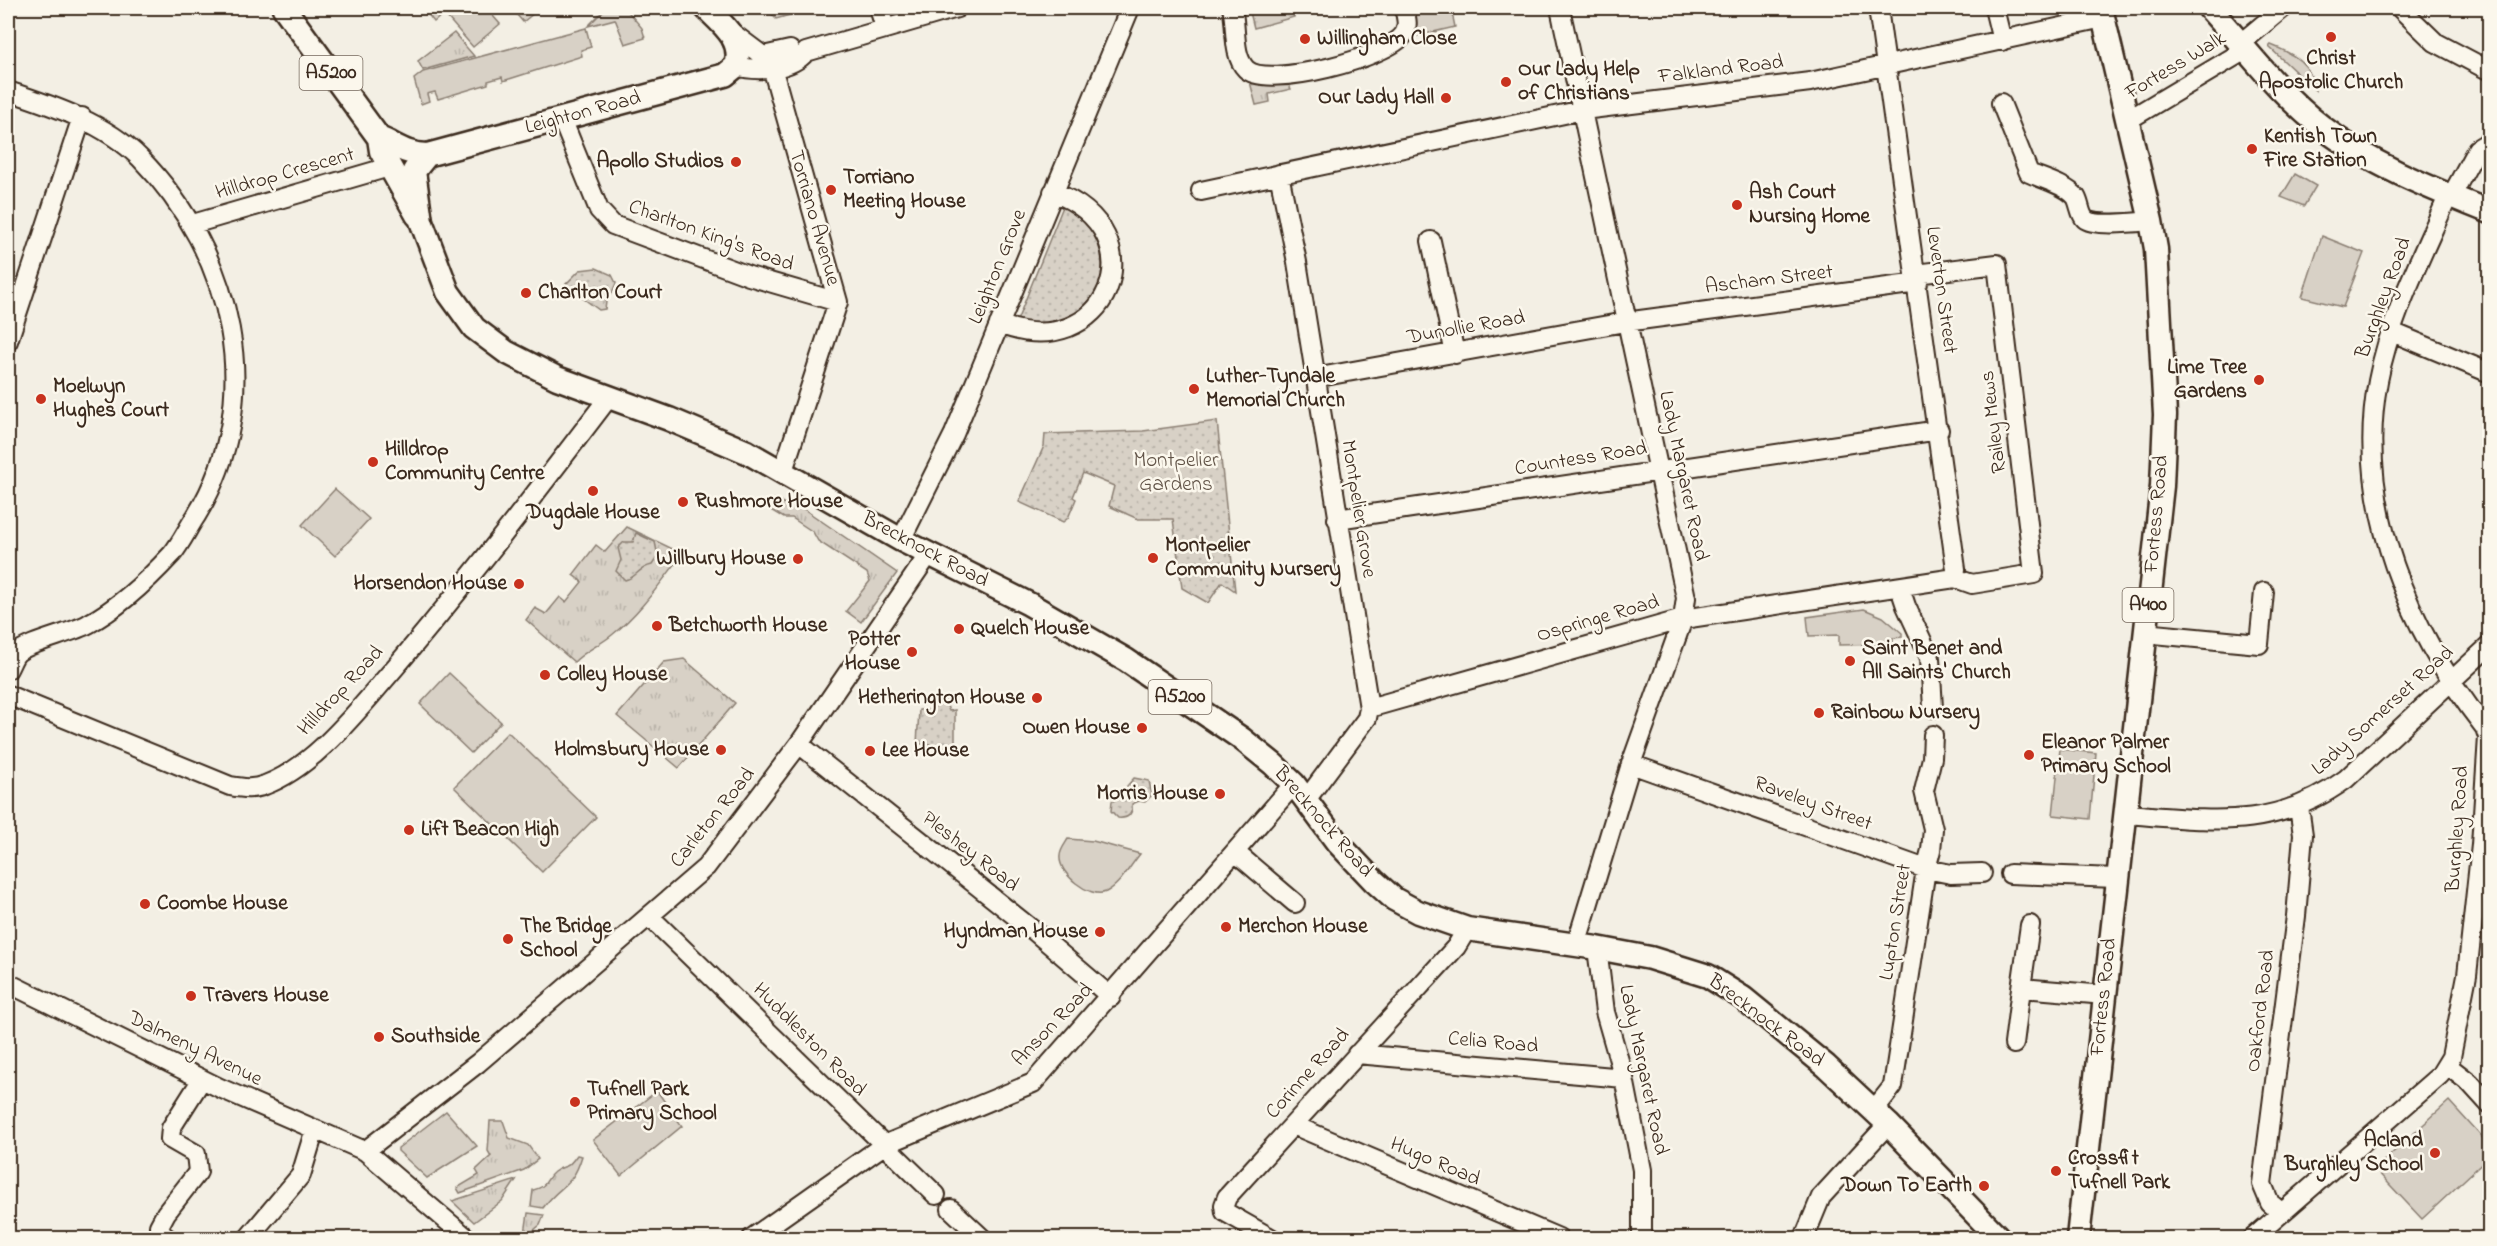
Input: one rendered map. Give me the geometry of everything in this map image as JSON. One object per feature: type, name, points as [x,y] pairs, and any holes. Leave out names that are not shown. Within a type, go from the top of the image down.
[{"type":"main road","name":"Brecknock Road","points":[[284,8],[379,138],[381,151],[389,167],[421,221],[448,292],[474,328],[524,363],[727,442],[783,471],[901,540],[1029,604],[1126,660],[1242,739],[1300,792],[1337,842],[1392,897],[1418,912],[1467,929],[1587,946],[1698,971],[1718,982],[1743,998],[1826,1066],[1881,1117],[1999,1239]]},
{"type":"main road","points":[[706,8],[731,32],[737,47],[736,66]]},
{"type":"main road","points":[[2209,8],[2300,107],[2330,133],[2385,165],[2490,212]]},
{"type":"main road","name":"Fortess Road","points":[[2078,1239],[2116,878],[2162,486],[2165,415],[2159,288],[2151,221],[2102,13]]},
{"type":"main road","name":"Leighton Road","points":[[427,155],[725,75],[736,66]]},
{"type":"main road","name":"A5200","points":[[379,138],[396,145],[402,151],[427,155]]},
{"type":"main road","name":"Brecknock Road","points":[[421,221],[414,171],[427,155]]},
{"type":"street","points":[[879,8],[885,28]]},
{"type":"street","points":[[736,66],[756,70],[772,68],[800,59],[806,52],[957,8]]},
{"type":"street","name":"Leighton Grove","points":[[901,540],[954,435],[1130,8]]},
{"type":"street","points":[[1232,8],[1237,27],[1235,40],[1242,64],[1256,75],[1270,77],[1293,75],[1388,48],[1405,32],[1407,23],[1404,8]]},
{"type":"street","name":"Lady Margaret Road","points":[[1560,8],[1583,110],[1625,322],[1686,598],[1683,619],[1630,764],[1587,946],[1624,1078],[1642,1170],[1642,1239]]},
{"type":"street","name":"Leverton Street","points":[[1878,8],[1939,430],[1956,569],[1955,578]]},
{"type":"street","points":[[1994,8],[2002,41]]},
{"type":"street","name":"Fortess Walk","points":[[2128,120],[2244,46],[2283,8]]},
{"type":"street","points":[[2400,8],[2435,42],[2490,71]]},
{"type":"street","name":"Falkland Road","points":[[1201,191],[1583,110],[1810,82],[1887,67],[2002,41],[2102,13]]},
{"type":"street","points":[[731,32],[763,56],[797,48],[806,52]]},
{"type":"street","name":"Torriano Avenue","points":[[772,68],[838,302],[783,471]]},
{"type":"street","points":[[8,91],[82,117],[138,157],[193,224],[224,296],[234,356],[232,418],[212,490],[173,552],[123,601],[88,625],[18,652],[8,669]]},
{"type":"street","points":[[2001,103],[2029,173],[2069,191],[2076,198],[2085,219],[2090,222],[2120,223],[2151,221]]},
{"type":"street","points":[[8,341],[82,117]]},
{"type":"street","name":"Charlton King's Road","points":[[562,119],[599,210],[613,225],[748,276],[838,302]]},
{"type":"street","name":"Burghley Road","points":[[2448,1066],[2457,1030],[2470,947],[2488,737],[2485,728],[2432,651],[2411,607],[2392,556],[2377,504],[2374,473],[2375,396],[2392,332],[2450,195],[2477,149],[2490,141]]},
{"type":"street","name":"Hilldrop Crescent","points":[[193,224],[389,167]]},
{"type":"street","name":"Montpelier Grove","points":[[1280,174],[1297,262],[1369,708]]},
{"type":"street","points":[[999,324],[1029,334],[1049,334],[1060,331],[1089,316],[1105,293],[1112,266],[1106,235],[1085,208],[1053,192]]},
{"type":"street","points":[[1431,241],[1455,354]]},
{"type":"street","name":"Railey Mews","points":[[1917,279],[1997,264],[2034,574],[1972,584],[1955,578]]},
{"type":"street","name":"Ascham Street","points":[[1625,322],[1917,279]]},
{"type":"street","name":"Dunollie Road","points":[[1314,378],[1625,322]]},
{"type":"street","points":[[2392,332],[2490,373]]},
{"type":"street","name":"Hilldrop Road","points":[[8,695],[230,786],[253,789],[280,778],[310,757],[382,682],[440,614],[609,397]]},
{"type":"street","name":"Countess Road","points":[[1337,519],[1939,430]]},
{"type":"street","name":"Carleton Road","points":[[365,1151],[478,1063],[706,867],[799,744],[928,554]]},
{"type":"street","name":"Ospringe Road","points":[[1369,708],[1683,619],[1955,578]]},
{"type":"street","points":[[1900,588],[1930,658],[1934,708]]},
{"type":"street","points":[[2144,633],[2259,644],[2264,592]]},
{"type":"street","name":"Lady Somerset Road","points":[[2125,814],[2249,820],[2299,807],[2324,795],[2346,779],[2490,645]]},
{"type":"street","points":[[1300,792],[1367,718],[1369,708]]},
{"type":"street","name":"Lupton Street","points":[[1804,1239],[1821,1197],[1881,1117],[1893,1086],[1926,869],[1931,850],[1933,829],[1924,791],[1932,758],[1933,735]]},
{"type":"street","name":"Pleshey Road","points":[[799,744],[1033,930],[1111,997]]},
{"type":"street","name":"Raveley Street","points":[[1630,764],[1926,869],[1951,874],[1982,873]]},
{"type":"street","name":"Anson Road","points":[[752,1239],[884,1144],[1033,1083],[1111,997],[1235,852],[1300,792]]},
{"type":"street","name":"Oakford Road","points":[[2282,1213],[2270,1203],[2262,1184],[2296,916],[2303,835],[2299,807]]},
{"type":"street","points":[[1235,852],[1295,903]]},
{"type":"street","points":[[2010,874],[2116,878]]},
{"type":"street","name":"Huddleston Road","points":[[650,917],[936,1195]]},
{"type":"street","points":[[2014,1044],[2030,926]]},
{"type":"street","name":"Corinne Road","points":[[1271,1239],[1225,1212],[1224,1205],[1239,1184],[1456,947],[1467,929]]},
{"type":"street","name":"Dalmeny Avenue","points":[[8,983],[202,1079],[365,1151],[466,1239]]},
{"type":"street","points":[[2021,988],[2105,995]]},
{"type":"street","name":"Celia Road","points":[[1357,1054],[1624,1078]]},
{"type":"street","points":[[2253,1239],[2448,1066],[2470,1083],[2490,1105]]},
{"type":"street","points":[[167,1239],[159,1226],[166,1213],[198,1172],[196,1155],[170,1139],[171,1128],[202,1079]]},
{"type":"street","name":"Hugo Road","points":[[1293,1125],[1559,1239]]},
{"type":"street","points":[[248,1239],[301,1175],[315,1129]]},
{"type":"street","points":[[951,1209],[982,1239]]},
{"type":"green space","points":[[423,8],[436,8],[442,15],[434,22]]},
{"type":"green space","points":[[439,8],[486,8],[500,24],[473,47]]},
{"type":"green space","points":[[511,8],[540,8],[523,22]]},
{"type":"green space","points":[[606,8],[625,8],[642,28],[645,38],[625,44],[615,19],[588,26]]},
{"type":"green space","points":[[766,8],[803,8],[804,11],[776,19]]},
{"type":"green space","points":[[1249,8],[1291,8],[1294,17],[1254,28]]},
{"type":"green space","points":[[1409,8],[1451,8],[1455,27],[1416,36]]},
{"type":"green space","points":[[586,28],[591,47],[581,50],[582,56],[503,81],[502,77],[488,81],[488,84],[438,99],[435,92],[427,94],[429,101],[421,104],[414,79],[423,72]]},
{"type":"green space","points":[[454,33],[474,56],[423,70],[418,61]]},
{"type":"green space","points":[[2271,45],[2294,56],[2305,66],[2310,73],[2315,90],[2269,47]]},
{"type":"green space","points":[[1249,78],[1289,85],[1291,89],[1269,94],[1270,102],[1256,105]]},
{"type":"green space","points":[[2295,174],[2316,186],[2304,206],[2281,197]]},
{"type":"green space","points":[[1064,204],[1080,215],[1092,230],[1099,247],[1102,264],[1100,282],[1093,298],[1080,311],[1062,320],[1044,325],[1017,321]]},
{"type":"green space","points":[[2322,236],[2364,253],[2343,307],[2302,297]]},
{"type":"green space","points":[[596,268],[612,275],[616,283],[612,293],[607,295],[605,309],[599,310],[565,285],[580,270]]},
{"type":"green space","name":"Montpelier Gardens","points":[[1217,421],[1235,591],[1222,582],[1208,603],[1182,588],[1173,519],[1138,519],[1109,506],[1114,486],[1083,473],[1073,497],[1076,499],[1068,518],[1063,522],[1019,502],[1044,446],[1045,434],[1143,431]]},
{"type":"green space","points":[[335,489],[369,519],[335,556],[302,525]]},
{"type":"green space","points":[[775,499],[787,505],[795,503],[897,573],[861,622],[846,611],[870,581],[867,573],[818,541],[813,532],[792,518],[784,518],[769,509]]},
{"type":"green space","points":[[627,527],[683,554],[632,617],[603,642],[574,662],[526,620],[535,608],[546,614],[560,597],[566,602],[582,582],[573,575],[596,545],[605,552]]},
{"type":"green space","points":[[636,533],[655,542],[658,556],[652,565],[625,580],[616,571],[621,560],[618,548],[624,542],[633,542]]},
{"type":"green space","points":[[1864,609],[1883,617],[1902,633],[1902,637],[1893,638],[1893,644],[1839,645],[1839,635],[1809,636],[1807,617]]},
{"type":"green space","points":[[684,659],[735,703],[679,768],[617,716],[664,662]]},
{"type":"green space","points":[[449,673],[501,722],[471,753],[420,704]]},
{"type":"green space","points":[[941,699],[952,700],[947,706],[949,711],[955,710],[955,744],[935,750],[930,744],[917,744],[919,710],[932,710]]},
{"type":"green space","points":[[508,732],[596,817],[542,872],[454,787]]},
{"type":"green space","points":[[2060,749],[2096,753],[2090,819],[2053,815]]},
{"type":"green space","points":[[1134,778],[1149,781],[1152,795],[1145,802],[1139,801],[1132,804],[1132,811],[1127,817],[1118,818],[1111,811],[1112,801],[1128,794],[1127,786]]},
{"type":"green space","points":[[1068,839],[1093,841],[1140,854],[1111,889],[1106,892],[1091,892],[1076,883],[1064,870],[1060,856]]},
{"type":"green space","points":[[657,1091],[682,1126],[621,1176],[593,1140]]},
{"type":"green space","points":[[2449,1101],[2489,1145],[2489,1157],[2422,1219],[2375,1169]]},
{"type":"green space","points":[[446,1111],[477,1146],[427,1178],[398,1151],[398,1148]]},
{"type":"green space","points":[[490,1121],[503,1121],[509,1138],[528,1145],[538,1159],[524,1170],[460,1193],[457,1188],[479,1175],[476,1170],[491,1156],[488,1151]]},
{"type":"green space","points":[[577,1155],[582,1156],[570,1180],[543,1208],[531,1206],[533,1190],[542,1187],[554,1172],[568,1165]]},
{"type":"green space","points":[[516,1180],[502,1201],[474,1222],[452,1201]]},
{"type":"green space","points":[[528,1213],[544,1215],[540,1225],[529,1234],[525,1234]]},
{"type":"place","name":"Christ Apostolic Church","points":[[2331,37]]},
{"type":"place","name":"Willingham Close","points":[[1305,39]]},
{"type":"place","name":"Our Lady Help of Christians","points":[[1506,82]]},
{"type":"place","name":"Our Lady Hall","points":[[1446,98]]},
{"type":"place","name":"Kentish Town Fire Station","points":[[2252,149]]},
{"type":"place","name":"Apollo Studios","points":[[736,162]]},
{"type":"place","name":"Torriano Meeting House","points":[[831,190]]},
{"type":"place","name":"Ash Court Nursing Home","points":[[1737,205]]},
{"type":"place","name":"Charlton Court","points":[[526,293]]},
{"type":"place","name":"Lime Tree Gardens","points":[[2259,380]]},
{"type":"place","name":"Luther-Tyndale Memorial Church","points":[[1194,389]]},
{"type":"place","name":"Moelwyn Hughes Court","points":[[41,399]]},
{"type":"place","name":"Hilldrop Community Centre","points":[[373,462]]},
{"type":"place","name":"Dugdale House","points":[[593,491]]},
{"type":"place","name":"Rushmore House","points":[[683,502]]},
{"type":"place","name":"Montpelier Community Nursery","points":[[1153,558]]},
{"type":"place","name":"Willbury House","points":[[798,559]]},
{"type":"place","name":"Horsendon House","points":[[519,584]]},
{"type":"place","name":"Betchworth House","points":[[657,626]]},
{"type":"place","name":"Quelch House","points":[[959,629]]},
{"type":"place","name":"Potter House","points":[[912,652]]},
{"type":"place","name":"Saint Benet and All Saints' Church","points":[[1850,661]]},
{"type":"place","name":"Colley House","points":[[545,675]]},
{"type":"place","name":"Hetherington House","points":[[1037,698]]},
{"type":"place","name":"Rainbow Nursery","points":[[1819,713]]},
{"type":"place","name":"Owen House","points":[[1142,728]]},
{"type":"place","name":"Holmsbury House","points":[[721,750]]},
{"type":"place","name":"Lee House","points":[[870,751]]},
{"type":"place","name":"Eleanor Palmer Primary School","points":[[2029,755]]},
{"type":"place","name":"Morris House","points":[[1220,794]]},
{"type":"place","name":"Lift Beacon High","points":[[409,830]]},
{"type":"place","name":"Coombe House","points":[[145,904]]},
{"type":"place","name":"Merchon House","points":[[1226,927]]},
{"type":"place","name":"Hyndman House","points":[[1100,932]]},
{"type":"place","name":"The Bridge School","points":[[508,939]]},
{"type":"place","name":"Travers House","points":[[191,996]]},
{"type":"place","name":"Southside","points":[[379,1037]]},
{"type":"place","name":"Tufnell Park Primary School","points":[[575,1102]]},
{"type":"place","name":"Acland Burghley School","points":[[2435,1153]]},
{"type":"place","name":"Crossfit Tufnell Park","points":[[2056,1171]]},
{"type":"place","name":"Down To Earth","points":[[1984,1186]]}]
